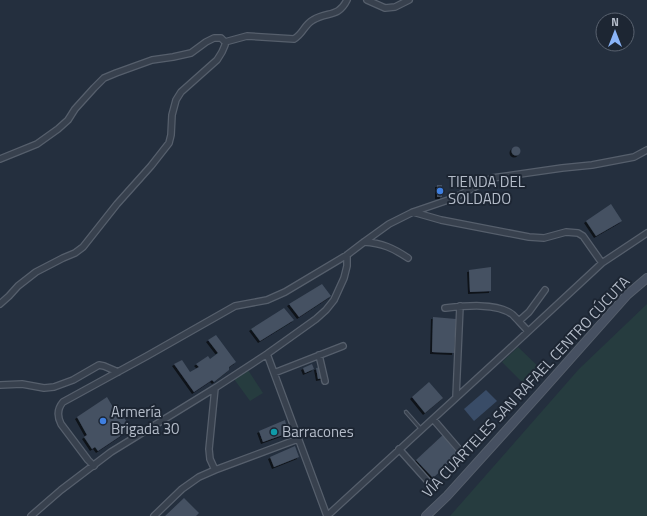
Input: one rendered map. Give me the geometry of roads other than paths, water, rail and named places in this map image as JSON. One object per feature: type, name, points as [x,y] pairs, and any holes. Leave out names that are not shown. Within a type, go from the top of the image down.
[{"type":"main road","name":"VÍA CUARTELES SAN RAFAEL CENTRO CÚCUTA","points":[[426,516],[463,479],[627,295],[647,278]]},
{"type":"street","points":[[225,42],[247,36],[294,39],[299,36],[306,24],[314,19],[336,13],[343,7],[347,0]]},
{"type":"street","points":[[367,0],[385,8],[396,6],[409,0]]},
{"type":"street","points":[[0,159],[37,144],[58,128],[68,120],[104,78],[152,60],[191,53],[214,38],[221,38],[225,42]]},
{"type":"street","points":[[0,304],[18,286],[36,272],[75,253],[83,247],[117,204],[152,166],[169,143],[172,115],[176,100],[181,92],[217,60],[225,46],[225,42]]},
{"type":"street","points":[[94,466],[58,418],[59,407],[63,402],[235,306],[267,300],[285,292],[347,255],[389,224],[413,212],[454,198],[492,178],[592,165],[634,157],[647,150]]},
{"type":"street","points":[[413,212],[441,220],[529,237],[544,238],[566,232],[578,233],[583,236],[602,263]]},
{"type":"street","points":[[267,354],[327,516],[602,263],[647,233]]},
{"type":"street","points":[[364,242],[375,242],[385,245],[408,258]]},
{"type":"street","points":[[31,516],[61,490],[112,452],[215,388],[267,354],[316,319],[334,300],[344,278],[347,255]]},
{"type":"street","points":[[519,321],[530,312],[545,290]]},
{"type":"street","points":[[445,308],[460,306],[491,306],[512,314],[528,331]]},
{"type":"street","points":[[456,397],[460,306]]},
{"type":"street","points":[[274,373],[343,346]]},
{"type":"street","points":[[319,355],[325,381]]},
{"type":"street","points":[[0,385],[22,384],[39,388],[54,387],[73,380],[99,365],[118,372]]},
{"type":"street","points":[[215,388],[209,449],[210,459],[215,470]]},
{"type":"street","points":[[433,419],[463,454]]},
{"type":"street","points":[[154,516],[182,489],[199,477],[298,439]]},
{"type":"street","points":[[399,449],[433,486]]},
{"type":"lane","points":[[406,412],[421,429]]},
{"type":"water","points":[[486,390],[497,401],[474,421],[464,409]]},
{"type":"place","name":"TIENDA DEL SOLDADO","points":[[440,191]]},
{"type":"place","name":"Armería Brigada 30","points":[[103,421]]},
{"type":"place","name":"Barracones","points":[[274,432]]}]
